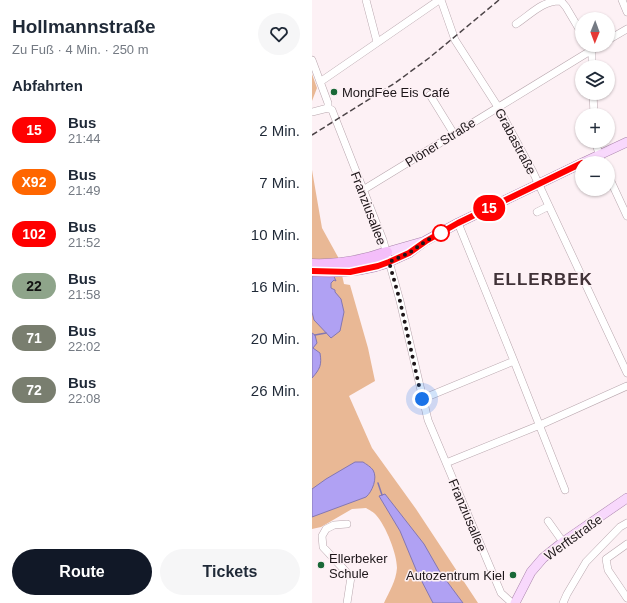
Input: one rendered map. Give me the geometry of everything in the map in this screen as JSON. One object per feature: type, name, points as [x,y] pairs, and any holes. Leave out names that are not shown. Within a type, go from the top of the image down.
[{"type":"highway","points":[[312,264],[327,264],[349,267],[387,252]]},
{"type":"highway","points":[[312,271],[378,266],[389,262]]},
{"type":"main road","points":[[606,156],[627,142]]},
{"type":"main road","points":[[389,262],[409,253],[426,241],[458,223],[575,166]]},
{"type":"main road","points":[[387,252],[426,241]]},
{"type":"main road","name":"Werftstraße","points":[[515,603],[536,566],[543,558],[563,542],[627,498]]},
{"type":"street","points":[[366,0],[377,42]]},
{"type":"street","points":[[320,82],[440,0]]},
{"type":"street","name":"Grabastraße","points":[[440,0],[454,40],[498,107],[549,206],[627,373]]},
{"type":"street","points":[[516,24],[543,4],[553,0],[561,1],[575,22]]},
{"type":"street","points":[[622,0],[627,12]]},
{"type":"street","points":[[615,36],[627,29]]},
{"type":"street","name":"Plöner Straße","points":[[363,190],[584,52]]},
{"type":"street","name":"Franziusallee","points":[[312,60],[328,103],[328,108],[332,110],[387,252],[428,420],[501,594],[512,603]]},
{"type":"street","points":[[430,95],[454,134]]},
{"type":"street","points":[[312,112],[328,108]]},
{"type":"street","points":[[615,190],[627,216]]},
{"type":"street","points":[[537,212],[549,206]]},
{"type":"street","points":[[458,223],[565,490]]},
{"type":"street","points":[[422,399],[514,361]]},
{"type":"street","points":[[446,463],[540,425],[627,386]]},
{"type":"street","points":[[548,521],[563,542]]},
{"type":"street","points":[[563,603],[586,562],[620,527],[627,523]]},
{"type":"street","points":[[347,524],[326,529],[322,536],[323,547],[351,577],[347,603]]},
{"type":"street","points":[[627,544],[606,558],[608,570],[627,598]]},
{"type":"shaded area","points":[[312,74],[317,88],[312,101]]},
{"type":"shaded area","points":[[312,170],[322,228],[338,257],[344,284],[350,285],[368,348],[375,381],[349,396],[372,448],[416,509],[478,603],[384,603],[395,577],[397,562],[384,526],[373,512],[366,508],[352,509],[321,527],[312,529]]},
{"type":"shaded area","points":[[328,263],[336,281],[334,280],[331,283],[331,288],[335,290],[341,299],[344,312],[340,331],[331,338],[314,320],[312,312],[312,273]]},
{"type":"shaded area","points":[[312,333],[315,335],[317,343],[313,348],[320,353],[321,361],[319,369],[312,378]]},
{"type":"shaded area","points":[[355,462],[363,462],[373,470],[375,481],[368,495],[312,517],[312,489]]},
{"type":"shaded area","points":[[385,494],[424,544],[440,572],[463,603],[433,603],[417,572],[400,531],[379,496]]},
{"type":"waterway","points":[[315,335],[326,333]]},
{"type":"waterway","points":[[378,483],[382,495]]},
{"type":"railway","points":[[312,135],[395,83],[429,58],[499,0]]},
{"type":"bus line","name":"15","points":[[312,271],[350,272],[368,269],[403,257],[426,241],[458,223],[575,166]]},
{"type":"place","name":"MondFee Eis Café","points":[[334,92]]},
{"type":"place","name":"Ellerbeker Schule","points":[[321,565]]},
{"type":"place","name":"Autozentrum Kiel","points":[[513,575]]},
{"type":"district","name":"ELLERBEK","points":[[543,279]]},
{"type":"route","points":[[422,399],[400,301],[389,262],[403,257],[426,241],[441,233]]}]
